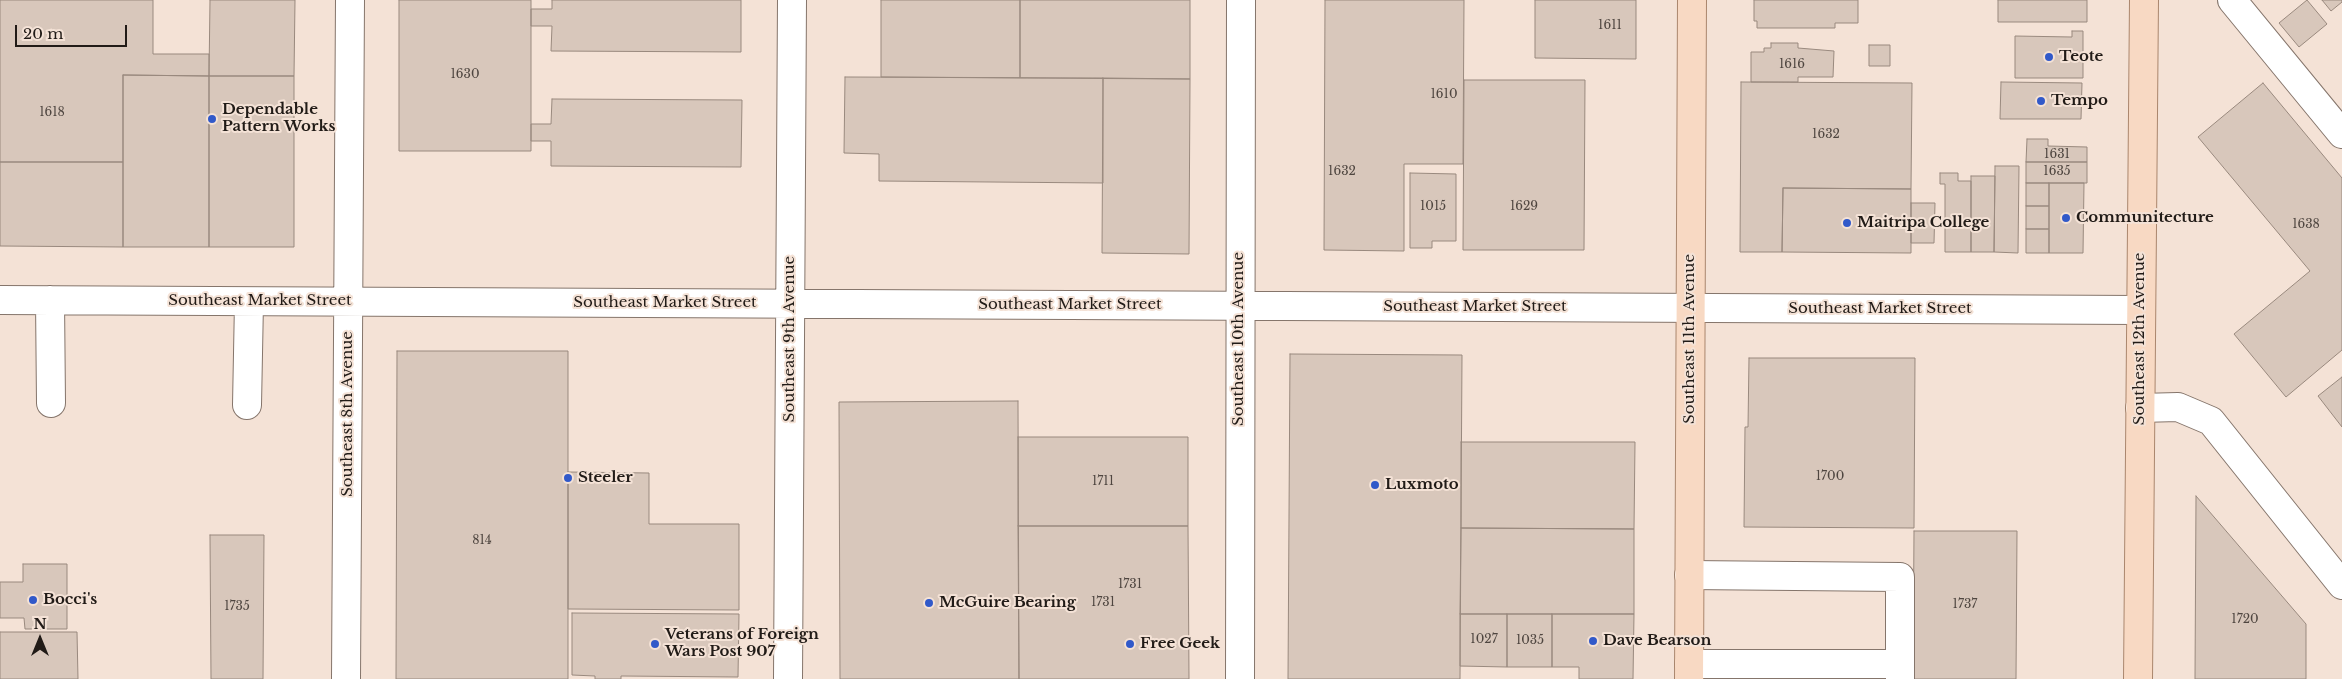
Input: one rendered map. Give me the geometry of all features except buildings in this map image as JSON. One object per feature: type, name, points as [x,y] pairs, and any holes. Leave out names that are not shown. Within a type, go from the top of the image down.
[{"type":"main road","name":"Southeast 11th Avenue","points":[[1689,672],[1692,0]]},
{"type":"main road","name":"Southeast 12th Avenue","points":[[2138,679],[2144,0]]},
{"type":"street","name":"Southeast 8th Avenue","points":[[346,679],[350,0]]},
{"type":"street","name":"Southeast 9th Avenue","points":[[788,679],[792,0]]},
{"type":"street","name":"Southeast 10th Avenue","points":[[1240,679],[1238,306],[1241,0]]},
{"type":"street","points":[[2232,0],[2342,134]]},
{"type":"street","name":"Southeast Market Street","points":[[0,300],[2140,310]]},
{"type":"street","points":[[50,300],[50,403]]},
{"type":"street","points":[[247,405],[249,302]]},
{"type":"street","points":[[2140,408],[2178,407],[2211,421],[2342,585]]},
{"type":"street","points":[[1689,575],[1900,576],[1900,671],[1689,672]]},
{"type":"place","name":"Teote","points":[[2049,57]]},
{"type":"place","name":"Tempo","points":[[2041,101]]},
{"type":"place","name":"Dependable Pattern Works","points":[[212,119]]},
{"type":"place","name":"Communitecture","points":[[2066,218]]},
{"type":"place","name":"Maitripa College","points":[[1847,223]]},
{"type":"place","name":"Steeler","points":[[568,478]]},
{"type":"place","name":"Luxmoto","points":[[1375,485]]},
{"type":"place","name":"Bocci's","points":[[33,600]]},
{"type":"place","name":"McGuire Bearing","points":[[929,603]]},
{"type":"place","name":"Dave Bearson","points":[[1593,641]]},
{"type":"place","name":"Veterans of Foreign Wars Post 907","points":[[655,644]]},
{"type":"place","name":"Free Geek","points":[[1130,644]]}]
